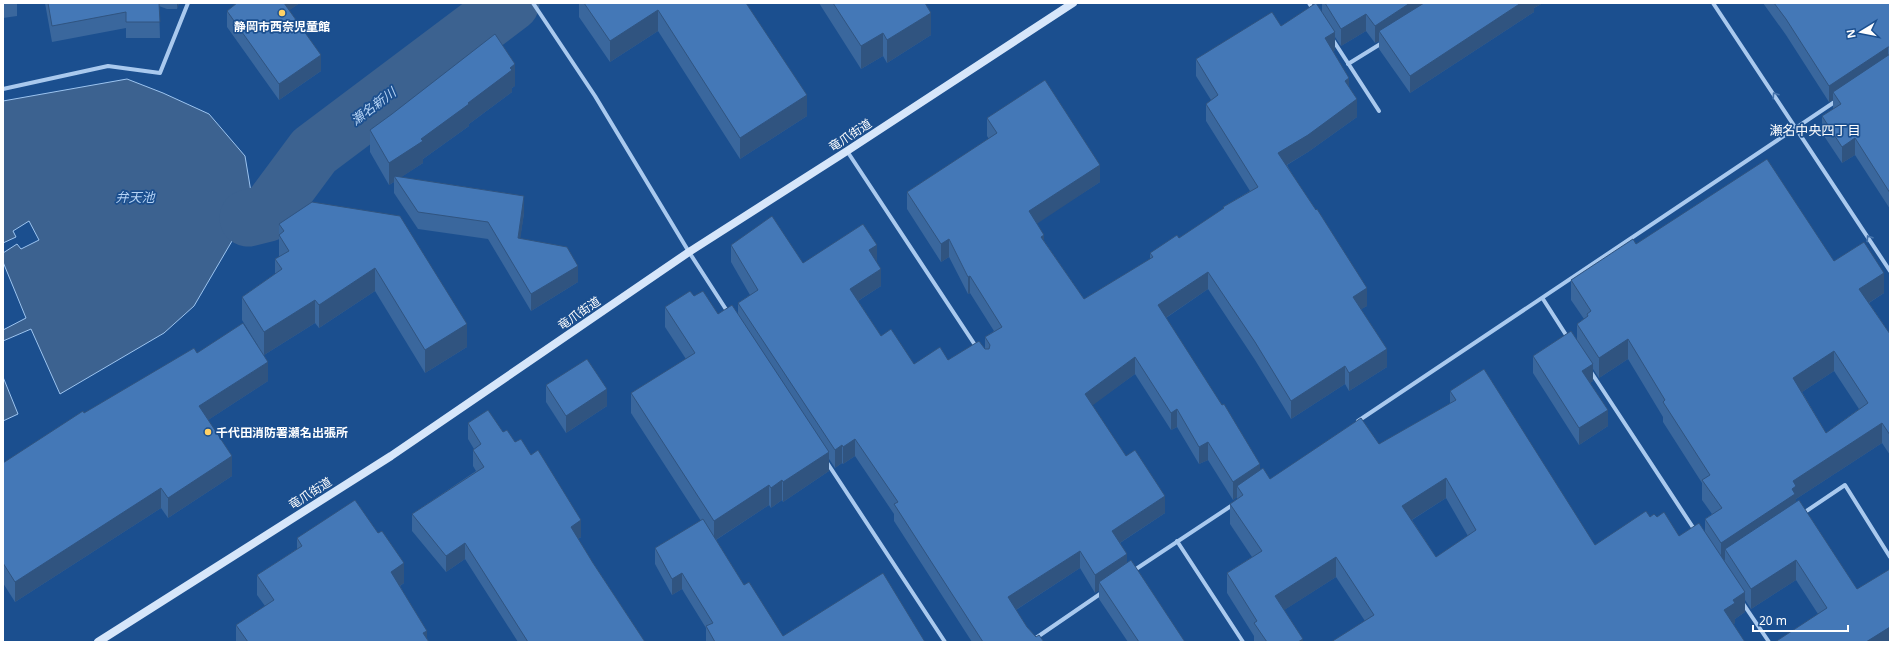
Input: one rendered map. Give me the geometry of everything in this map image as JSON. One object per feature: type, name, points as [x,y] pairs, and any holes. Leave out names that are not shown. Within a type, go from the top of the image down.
[{"type":"main road","name":"竜爪街道","points":[[98,642],[391,456],[689,252],[847,151],[1073,3]]},
{"type":"street","points":[[3,88],[108,66],[160,73],[188,3]]},
{"type":"street","points":[[532,3],[595,96],[689,252],[732,318]]},
{"type":"street","points":[[1309,3],[1317,15]]},
{"type":"street","points":[[1713,3],[1890,271]]},
{"type":"street","points":[[1329,33],[1379,111]]},
{"type":"street","points":[[1348,64],[1387,40]]},
{"type":"street","points":[[1357,422],[1843,97]]},
{"type":"street","points":[[847,151],[978,350]]},
{"type":"street","points":[[1543,299],[1573,345]]},
{"type":"street","points":[[1586,365],[1698,535]]},
{"type":"street","points":[[823,457],[945,642]]},
{"type":"street","points":[[1799,516],[1845,485],[1890,556]]},
{"type":"street","points":[[1126,576],[1237,502]]},
{"type":"street","points":[[1177,541],[1243,642]]},
{"type":"street","points":[[1030,642],[1107,589]]},
{"type":"street","points":[[1740,599],[1769,642]]},
{"type":"water","name":"弁天池","points":[[127,79],[163,93],[209,114],[245,156],[251,192],[248,218],[232,241],[194,306],[164,333],[60,394],[31,329],[3,341],[3,330],[26,318],[3,262],[3,253],[17,244],[21,249],[39,240],[29,221],[13,231],[16,237],[3,243],[3,101]]},
{"type":"water","points":[[3,377],[18,414],[3,421]]},
{"type":"building","points":[[48,3],[159,3],[160,22],[126,22],[126,12],[52,26]]},
{"type":"building","points":[[237,3],[284,3],[321,55],[279,84],[227,11]]},
{"type":"building","points":[[584,3],[746,3],[807,95],[740,138],[658,10],[610,41]]},
{"type":"building","points":[[833,3],[925,3],[931,13],[887,40],[883,33],[861,46]]},
{"type":"building","points":[[1316,3],[1335,32],[1325,38],[1349,78],[1345,81],[1357,99],[1308,135],[1278,153],[1316,210],[1317,209],[1367,288],[1353,297],[1387,349],[1349,373],[1345,366],[1291,401],[1255,342],[1208,272],[1158,305],[1222,405],[1224,404],[1260,464],[1233,482],[1208,442],[1199,447],[1177,409],[1171,413],[1135,357],[1085,394],[1126,456],[1135,450],[1165,496],[1112,531],[1127,554],[1095,575],[1080,551],[1008,597],[1027,627],[1036,637],[1039,635],[1044,642],[983,642],[894,504],[898,502],[855,439],[843,447],[842,445],[835,450],[738,303],[758,290],[731,245],[772,216],[803,263],[863,224],[877,245],[869,250],[881,269],[850,289],[881,336],[891,329],[914,364],[940,347],[948,360],[979,341],[985,349],[989,349],[990,345],[985,337],[1002,327],[970,276],[968,277],[949,239],[941,244],[907,192],[997,133],[987,118],[1045,80],[1100,165],[1029,211],[1044,235],[1041,237],[1084,299],[1153,257],[1150,253],[1177,235],[1179,238],[1224,208],[1223,207],[1258,187],[1206,104],[1218,95],[1196,59],[1272,12],[1281,26]]},
{"type":"building","points":[[1325,3],[1410,3],[1375,26],[1366,14],[1341,29]]},
{"type":"building","points":[[1424,3],[1521,3],[1410,76],[1379,31]]},
{"type":"building","points":[[1774,3],[1890,3],[1890,47],[1829,86]]},
{"type":"building","points":[[495,34],[515,64],[510,68],[512,70],[421,139],[423,141],[389,163],[370,130]]},
{"type":"building","points":[[1890,54],[1890,193],[1855,138],[1842,147],[1822,116],[1841,104],[1833,92]]},
{"type":"building","points":[[1767,159],[1834,261],[1864,242],[1884,273],[1859,289],[1890,334],[1890,435],[1882,423],[1793,481],[1796,486],[1792,489],[1795,494],[1721,543],[1705,519],[1722,508],[1702,480],[1710,475],[1663,402],[1665,400],[1628,339],[1599,358],[1577,324],[1588,316],[1587,314],[1591,311],[1571,280],[1633,239],[1636,244]],"holes":[[[1834,351],[1868,403],[1826,433],[1793,378]]]},
{"type":"building","points":[[394,176],[524,196],[518,238],[567,247],[578,266],[531,294],[488,222],[418,212]]},
{"type":"building","points":[[312,202],[400,216],[467,324],[425,350],[375,268],[319,305],[315,300],[264,332],[242,297],[282,269],[275,259],[289,251],[279,235],[284,231],[279,224]]},
{"type":"building","points":[[690,291],[694,296],[703,291],[718,314],[732,305],[829,452],[783,482],[782,480],[771,488],[769,485],[714,521],[631,393],[695,353],[665,307]]},
{"type":"building","points":[[243,323],[268,362],[199,406],[232,456],[168,498],[161,488],[15,582],[3,563],[3,463],[83,411],[84,413],[194,348],[197,353]]},
{"type":"building","points":[[1571,331],[1593,364],[1582,371],[1608,410],[1579,428],[1533,356]]},
{"type":"building","points":[[587,359],[607,389],[566,416],[546,385]]},
{"type":"building","points":[[1484,369],[1595,545],[1646,511],[1650,517],[1654,514],[1657,517],[1664,512],[1679,536],[1699,523],[1745,592],[1733,600],[1735,603],[1724,610],[1745,642],[1331,642],[1374,615],[1336,557],[1275,596],[1303,639],[1298,642],[1267,642],[1254,623],[1257,621],[1227,573],[1262,551],[1230,504],[1243,495],[1237,486],[1263,468],[1270,479],[1361,418],[1379,444],[1456,400],[1450,391]],"holes":[[[1446,478],[1476,530],[1436,557],[1402,506]]]},
{"type":"building","points":[[488,410],[503,432],[507,430],[515,442],[521,439],[531,455],[538,450],[581,520],[571,527],[645,642],[528,642],[465,543],[446,556],[412,514],[484,467],[473,450],[481,444],[468,423]]},
{"type":"building","points":[[355,500],[378,533],[382,531],[404,563],[391,572],[427,631],[423,633],[429,642],[248,642],[236,625],[274,600],[257,575],[302,546],[297,538]]},
{"type":"building","points":[[1799,500],[1857,589],[1890,569],[1890,627],[1866,642],[1775,642],[1827,608],[1796,560],[1751,589],[1725,549]]},
{"type":"building","points":[[703,519],[744,585],[749,582],[783,636],[883,573],[925,642],[715,642],[706,626],[713,623],[682,573],[672,579],[655,548]]},
{"type":"building","points":[[1131,560],[1185,642],[1139,642],[1099,582]]},
{"type":"waterway","name":"瀬名新川","points":[[248,218],[268,213],[314,151],[511,3]]},
{"type":"place","name":"静岡市西奈児童館","points":[[282,13]]},
{"type":"place","name":"千代田消防署瀬名出張所","points":[[208,432]]},
{"type":"district","name":"瀬名中央四丁目","points":[[1815,130]]}]
